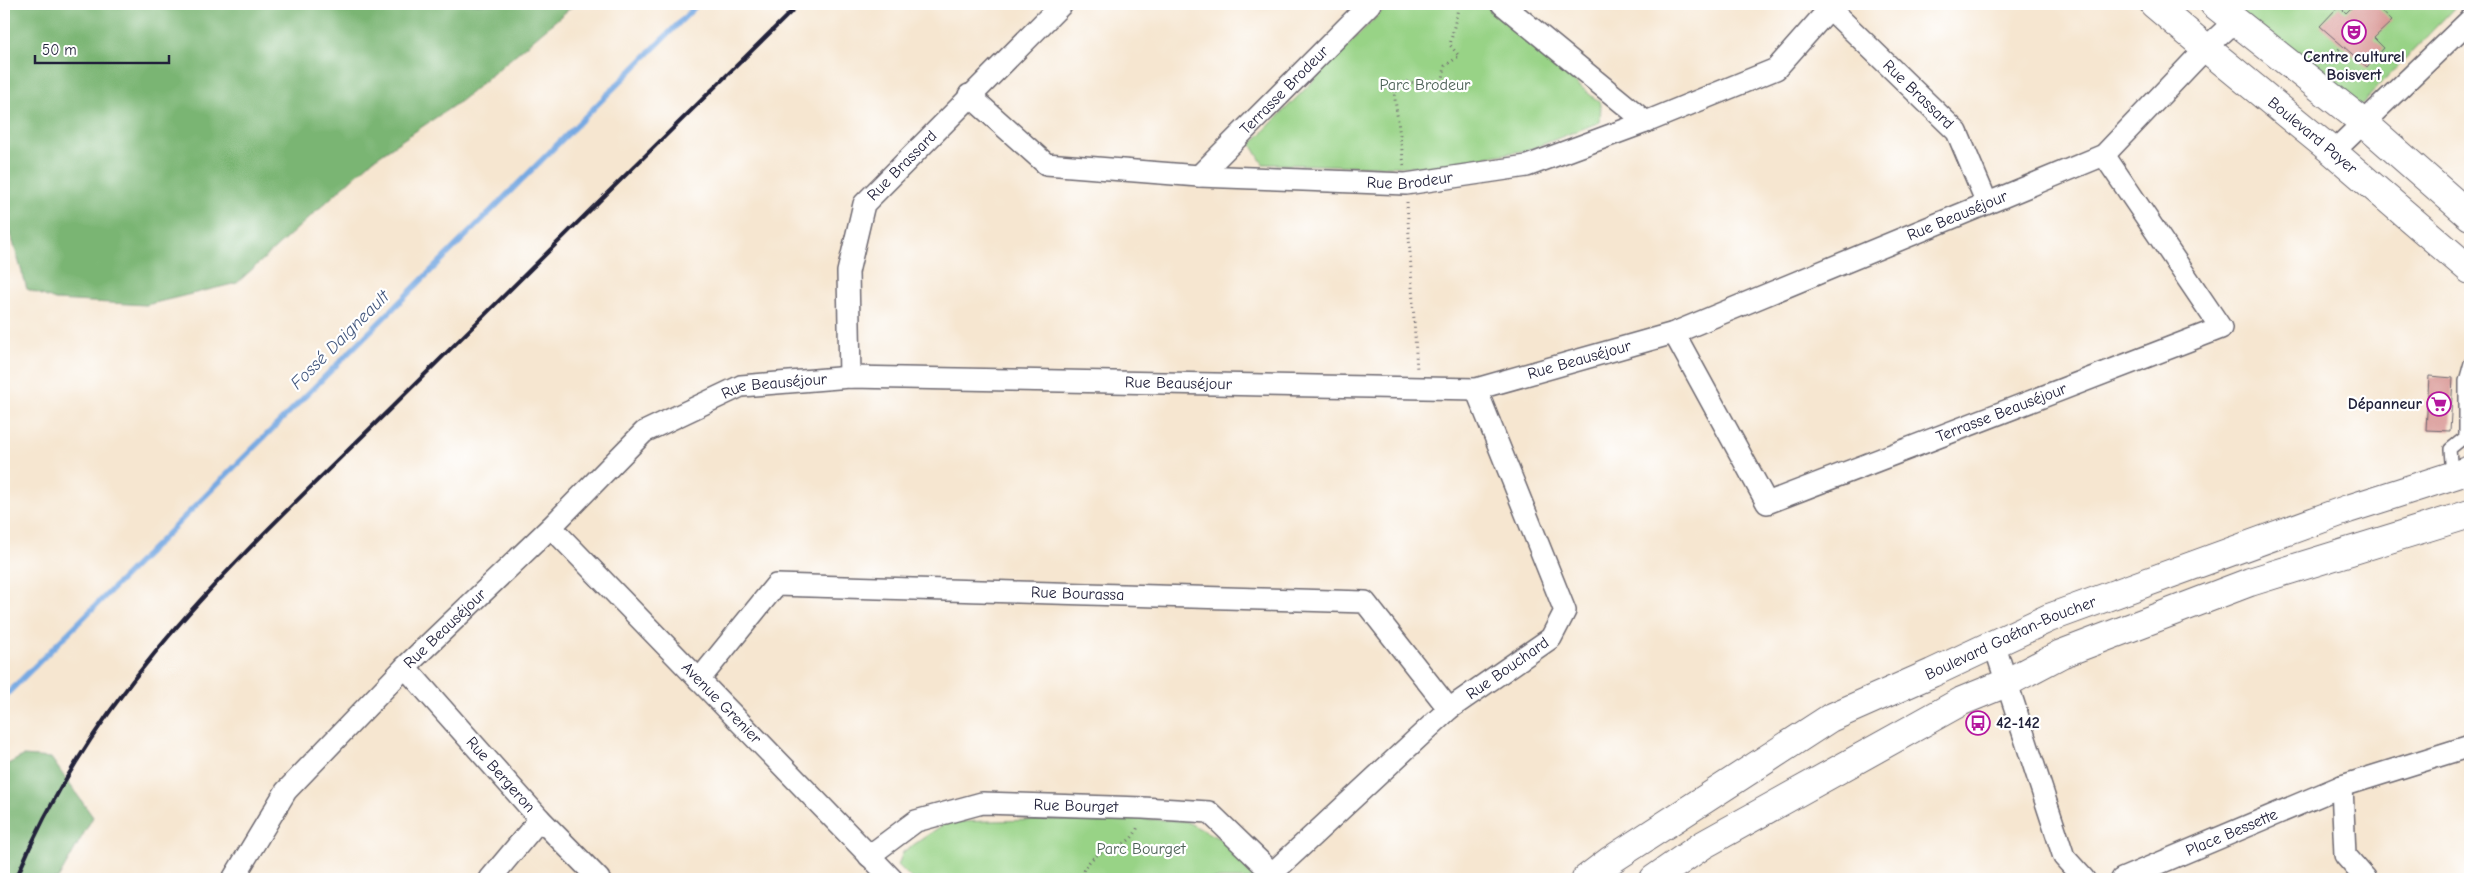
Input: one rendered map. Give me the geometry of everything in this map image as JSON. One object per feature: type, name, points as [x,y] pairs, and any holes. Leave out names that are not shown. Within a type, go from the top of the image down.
[{"type":"main road","name":"Boulevard Payer","points":[[2154,4],[2334,152],[2470,270]]},
{"type":"main road","points":[[2214,4],[2234,22],[2363,122],[2470,216]]},
{"type":"main road","name":"Boulevard Gaétan-Boucher","points":[[1586,879],[1611,860],[1830,718],[2049,618],[2348,508],[2461,473]]},
{"type":"main road","points":[[1654,879],[1703,845],[1962,701],[2006,683],[2061,654],[2250,582],[2470,514]]},
{"type":"street","name":"Rue Brassard","points":[[850,377],[848,272],[864,204],[969,95],[1062,4]]},
{"type":"street","name":"Terrasse Brodeur","points":[[1199,176],[1370,4]]},
{"type":"street","points":[[1502,4],[1646,122]]},
{"type":"street","name":"Rue Brassard","points":[[1827,6],[1957,132],[1987,203]]},
{"type":"street","name":"Rue Brodeur","points":[[969,95],[1046,164],[1199,176],[1406,184],[1527,166],[1646,122],[1776,68],[1827,6]]},
{"type":"street","points":[[2334,152],[2470,20]]},
{"type":"street","name":"Rue Beauséjour","points":[[233,879],[286,791],[404,667],[551,527],[644,432],[741,386],[850,377],[1476,389],[1674,333],[2104,156],[2206,48],[2234,22]]},
{"type":"street","name":"Terrasse Beauséjour","points":[[1674,333],[1767,503],[2221,328],[2104,156]]},
{"type":"street","name":"Rue Bouchard","points":[[1269,876],[1449,709],[1551,638],[1565,611],[1476,389]]},
{"type":"street","name":"Avenue Grenier","points":[[551,527],[892,879]]},
{"type":"street","name":"Rue Bourassa","points":[[699,680],[776,585],[1365,602],[1449,709]]},
{"type":"street","points":[[1994,644],[2064,857],[2084,879]]},
{"type":"street","name":"Rue Bergeron","points":[[404,667],[540,819],[599,879]]},
{"type":"street","name":"Place Bessette","points":[[2122,879],[2342,786],[2470,746]]},
{"type":"street","points":[[2342,786],[2345,854],[2366,879]]},
{"type":"street","name":"Rue Bourget","points":[[869,856],[916,821],[982,803],[1143,808],[1209,812],[1269,876]]},
{"type":"street","points":[[490,879],[540,819]]},
{"type":"lane","points":[[2461,473],[2450,449],[2468,437],[2465,381],[2470,363]]},
{"type":"path","points":[[1418,388],[1406,184],[1394,92],[1407,82],[1442,86],[1444,66],[1459,56],[1450,45],[1459,4]]},
{"type":"path","points":[[1078,879],[1092,859],[1124,845],[1135,835],[1143,808]]},
{"type":"green space","points":[[4,4],[575,4],[462,100],[374,159],[237,283],[146,305],[55,300],[27,289],[4,212]]},
{"type":"green space","name":"Parc Brodeur","points":[[1389,4],[1483,4],[1601,104],[1600,122],[1528,150],[1428,167],[1263,164],[1251,144]]},
{"type":"green space","points":[[2231,4],[2458,4],[2355,111]]},
{"type":"green space","points":[[23,756],[51,758],[93,817],[58,879],[4,879],[4,766]]},
{"type":"green space","name":"Parc Bourget","points":[[1128,818],[1185,821],[1226,842],[1254,879],[912,879],[898,865],[903,852],[947,822]]},
{"type":"building","name":"Centre culturel Boisvert","points":[[2355,4],[2374,4],[2392,21],[2374,38],[2384,48],[2367,67],[2320,26],[2339,6],[2346,13]]},
{"type":"building","name":"Dépanneur","points":[[2429,376],[2453,378],[2450,431],[2426,430]]},
{"type":"waterway","name":"Fossé Daigneault","points":[[4,697],[698,4]]},
{"type":"railway","points":[[16,879],[49,808],[88,743],[132,681],[180,623],[284,513],[799,4]]},
{"type":"place","name":"Centre culturel Boisvert","points":[[2354,32]]},
{"type":"place","name":"Dépanneur","points":[[2439,404]]},
{"type":"place","name":"42-142","points":[[1978,723]]}]
